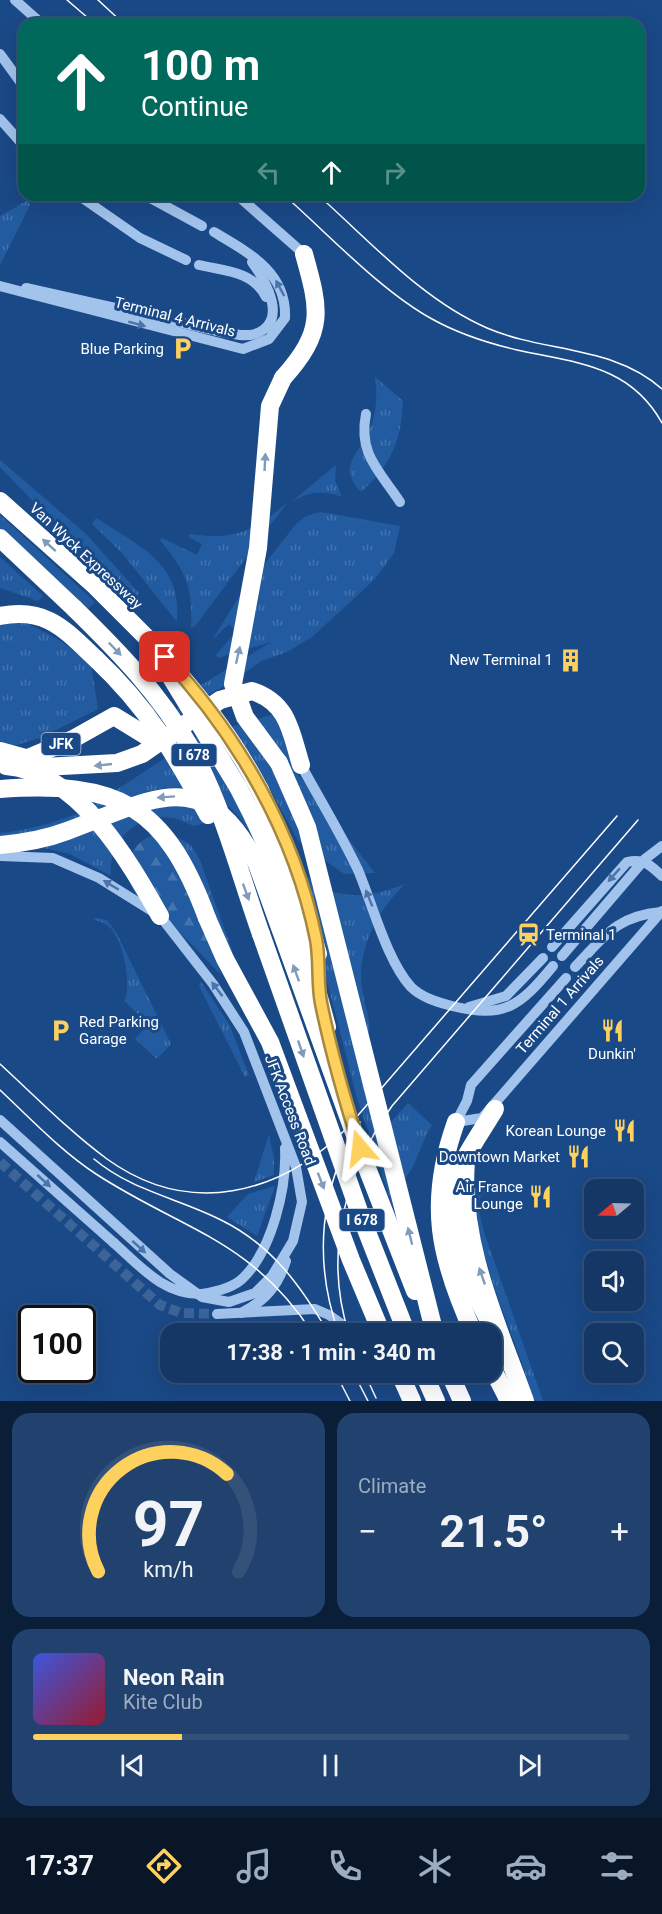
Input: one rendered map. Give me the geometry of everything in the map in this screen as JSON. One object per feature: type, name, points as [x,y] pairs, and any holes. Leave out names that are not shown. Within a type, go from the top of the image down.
[{"type":"highway","points":[[304,254],[317,305],[316,321],[309,340],[276,390],[270,406],[258,548],[233,684],[245,717],[279,763],[307,827],[431,1323]]},
{"type":"highway","name":"Van Wyck Expressway","points":[[0,501],[93,584],[150,641],[238,788],[262,835],[292,907],[366,1166],[430,1323]]},
{"type":"highway","name":"I 678","points":[[0,538],[68,602],[142,677],[182,734],[206,781],[363,1223],[403,1323]]},
{"type":"highway","points":[[0,616],[25,614],[50,619],[109,672],[158,729],[190,778],[237,866]]},
{"type":"highway","points":[[150,641],[201,697],[221,725],[260,790],[291,860],[305,900],[316,939],[320,1000]]},
{"type":"highway","points":[[27,763],[88,766],[117,763],[142,754],[220,700],[252,691],[274,701],[282,710],[301,765]]},
{"type":"highway","name":"JFK","points":[[2,762],[27,763],[114,716],[158,743]]},
{"type":"highway","points":[[27,763],[71,796],[123,851],[160,916]]},
{"type":"highway","points":[[0,789],[57,786],[77,788],[107,796],[136,811],[158,828],[180,855],[225,959],[270,1042],[313,1160],[378,1323]]},
{"type":"highway","points":[[0,845],[58,834],[157,797],[186,798],[216,811],[237,831],[257,864],[366,1166]]},
{"type":"highway","points":[[489,1113],[455,1175],[452,1204],[458,1251],[472,1290],[507,1352]]},
{"type":"highway","points":[[489,1113],[472,1133],[468,1146],[464,1182],[466,1210],[473,1248],[525,1401]]},
{"type":"highway","points":[[456,1122],[442,1170],[438,1211],[447,1264],[470,1323]]},
{"type":"highway","points":[[404,1383],[410,1397]]},
{"type":"highway","points":[[428,1383],[436,1401]]},
{"type":"highway","points":[[454,1383],[462,1401]]},
{"type":"highway","points":[[500,1383],[509,1401]]},
{"type":"street","points":[[15,0],[35,18]]},
{"type":"street","points":[[0,54],[18,79]]},
{"type":"street","points":[[0,119],[18,139]]},
{"type":"street","points":[[87,201],[140,238],[186,260]]},
{"type":"street","points":[[156,201],[202,226]]},
{"type":"street","points":[[244,201],[304,254]]},
{"type":"street","name":"Terminal 4 Arrivals","points":[[0,286],[243,350],[269,339],[280,328],[285,318],[286,302],[283,290],[268,269],[214,232]]},
{"type":"street","points":[[0,286],[41,289],[222,332],[255,334],[265,328],[271,318],[274,300],[263,277],[244,252]]},
{"type":"street","points":[[199,265],[246,276],[255,281],[268,302],[271,318]]},
{"type":"street","points":[[366,414],[362,440],[368,454],[400,502]]},
{"type":"street","points":[[0,526],[40,565],[68,602]]},
{"type":"street","points":[[301,765],[345,844],[405,979],[422,996],[461,1007],[493,1012],[520,1003],[553,966]]},
{"type":"street","points":[[562,956],[645,859],[662,846]]},
{"type":"street","points":[[0,856],[45,856],[72,864],[160,916]]},
{"type":"street","points":[[552,948],[627,862],[638,860],[647,863],[662,876]]},
{"type":"street","points":[[575,968],[616,924],[644,914],[662,913]]},
{"type":"street","points":[[456,1122],[489,1113],[662,913]]},
{"type":"street","name":"Terminal 1 Arrivals","points":[[489,1113],[662,913]]},
{"type":"street","name":"JFK Access Road","points":[[0,1120],[170,1275],[202,1297],[229,1302],[255,1293],[272,1276],[292,1241],[301,1212],[302,1193],[296,1167],[240,1024],[219,991],[160,916]]},
{"type":"street","points":[[461,1007],[506,996],[543,958]]},
{"type":"street","points":[[456,1122],[467,1101],[471,1085],[567,978]]},
{"type":"street","points":[[0,1142],[162,1285],[182,1292],[202,1294],[221,1290],[242,1279],[267,1238],[280,1205],[285,1171],[284,1135]]},
{"type":"street","points":[[239,1314],[259,1302],[274,1289],[281,1277],[292,1241]]},
{"type":"street","points":[[217,1314],[315,1309],[340,1323]]},
{"type":"street","points":[[400,1383],[410,1397]]},
{"type":"green space","points":[[28,201],[30,205],[0,265],[0,216]]},
{"type":"green space","points":[[375,377],[403,401],[402,415],[397,440],[387,462],[380,473],[361,492],[350,473],[353,458],[368,434],[374,418]]},
{"type":"green space","points":[[0,460],[86,534],[139,593],[131,603],[0,467]]},
{"type":"green space","points":[[336,465],[335,480],[342,497],[328,493],[316,493],[291,502]]},
{"type":"green space","points":[[287,503],[196,625],[191,628],[191,601],[186,580],[176,561],[160,540],[162,538],[197,555],[202,544],[188,537],[190,534],[219,536],[243,531],[264,520]]},
{"type":"green space","points":[[321,512],[400,526],[394,553],[375,579],[312,637],[287,652],[261,661],[231,683],[194,701],[167,727],[163,723],[198,687],[271,642],[218,658],[216,655],[236,632],[229,624],[212,640],[239,597],[296,524],[306,516]]},
{"type":"green space","points":[[0,515],[95,602],[87,610],[0,529]]},
{"type":"green space","points":[[96,518],[155,558],[173,585],[177,602],[177,622],[122,553],[92,524]]},
{"type":"green space","points":[[0,557],[43,596],[38,601],[0,588]]},
{"type":"green space","points":[[0,615],[48,634],[70,647],[91,664],[98,709],[40,738],[0,750]]},
{"type":"green space","points":[[277,713],[297,773],[375,873],[344,874],[298,841],[262,774],[245,783],[261,849],[243,822],[226,804],[199,791],[179,788],[142,793],[59,825],[0,837],[0,833],[44,825],[86,810],[197,737]]},
{"type":"green space","points":[[152,805],[195,806],[203,824],[194,826],[174,818],[158,817],[145,807]]},
{"type":"green space","points":[[131,814],[142,822],[122,837],[114,851],[111,876],[70,854],[44,848]]},
{"type":"green space","points":[[156,834],[164,842],[213,950],[221,975],[182,935],[143,903],[130,883],[128,871],[134,849]]},
{"type":"green space","points":[[177,837],[190,844],[199,858],[241,975],[236,977],[200,876]]},
{"type":"green space","points":[[298,868],[322,887],[348,895],[375,893],[405,884],[378,918],[366,945],[361,974],[369,1034],[355,1038],[394,1204],[392,1205],[357,1098]]},
{"type":"green space","points":[[93,919],[107,920],[116,932],[171,1044],[157,1059],[135,1039],[149,1024],[124,1001],[127,986],[126,966],[117,937],[111,929]]},
{"type":"green space","points":[[201,982],[229,1024],[249,1075],[245,1077],[199,986]]},
{"type":"green space","points":[[408,1103],[432,1125],[405,1179],[390,1123]]},
{"type":"green space","points":[[269,1134],[274,1158],[274,1175],[254,1182]]},
{"type":"green space","points":[[472,1181],[489,1184],[491,1188],[480,1197],[479,1211],[484,1232],[543,1401],[534,1401],[487,1265],[475,1210]]},
{"type":"green space","points":[[275,1186],[257,1236],[227,1217],[248,1194]]},
{"type":"tunnel","points":[[0,1162],[160,1305],[181,1313],[217,1314]]},
{"type":"tram line","points":[[67,0],[88,18]]},
{"type":"tram line","points":[[98,0],[118,18]]},
{"type":"tram line","points":[[290,201],[374,278],[432,319],[484,341],[580,364],[618,378],[634,389],[649,404],[662,423]]},
{"type":"tram line","points":[[325,201],[419,286],[463,316],[509,336],[578,351],[622,364],[643,375],[662,389]]},
{"type":"tram line","points":[[0,1064],[93,1148],[138,1177],[170,1188],[201,1193],[233,1191],[263,1183],[293,1169],[321,1151],[347,1128],[617,816]]},
{"type":"tram line","points":[[346,1323],[341,1304],[338,1274],[343,1215],[351,1186],[376,1131],[392,1106],[638,820]]},
{"type":"tram line","points":[[0,1090],[58,1145],[96,1174],[214,1239],[240,1256],[290,1302],[305,1323]]},
{"type":"tram line","points":[[336,1323],[326,1280],[323,1252],[324,1225],[328,1198],[336,1172],[346,1147],[360,1122]]},
{"type":"tram line","points":[[94,1159],[140,1187],[205,1212],[239,1230],[284,1268],[322,1323]]},
{"type":"tram line","points":[[341,1383],[350,1401]]},
{"type":"tram line","points":[[359,1383],[368,1401]]},
{"type":"tram line","points":[[369,1383],[376,1398]]},
{"type":"place","name":"Blue Parking","points":[[182,349]]},
{"type":"place","name":"New Terminal 1","points":[[571,660]]},
{"type":"place","name":"Terminal 1","points":[[528,935]]},
{"type":"place","name":"Dunkin'","points":[[612,1030]]},
{"type":"place","name":"Red Parking Garage","points":[[61,1031]]},
{"type":"place","name":"Korean Lounge","points":[[624,1131]]},
{"type":"place","name":"Downtown Market","points":[[578,1157]]},
{"type":"place","name":"Air France Lounge","points":[[541,1196]]},
{"type":"route","points":[[165,657],[201,697],[232,740],[271,810],[291,860],[316,939],[320,970],[320,1000],[360,1148]]}]
